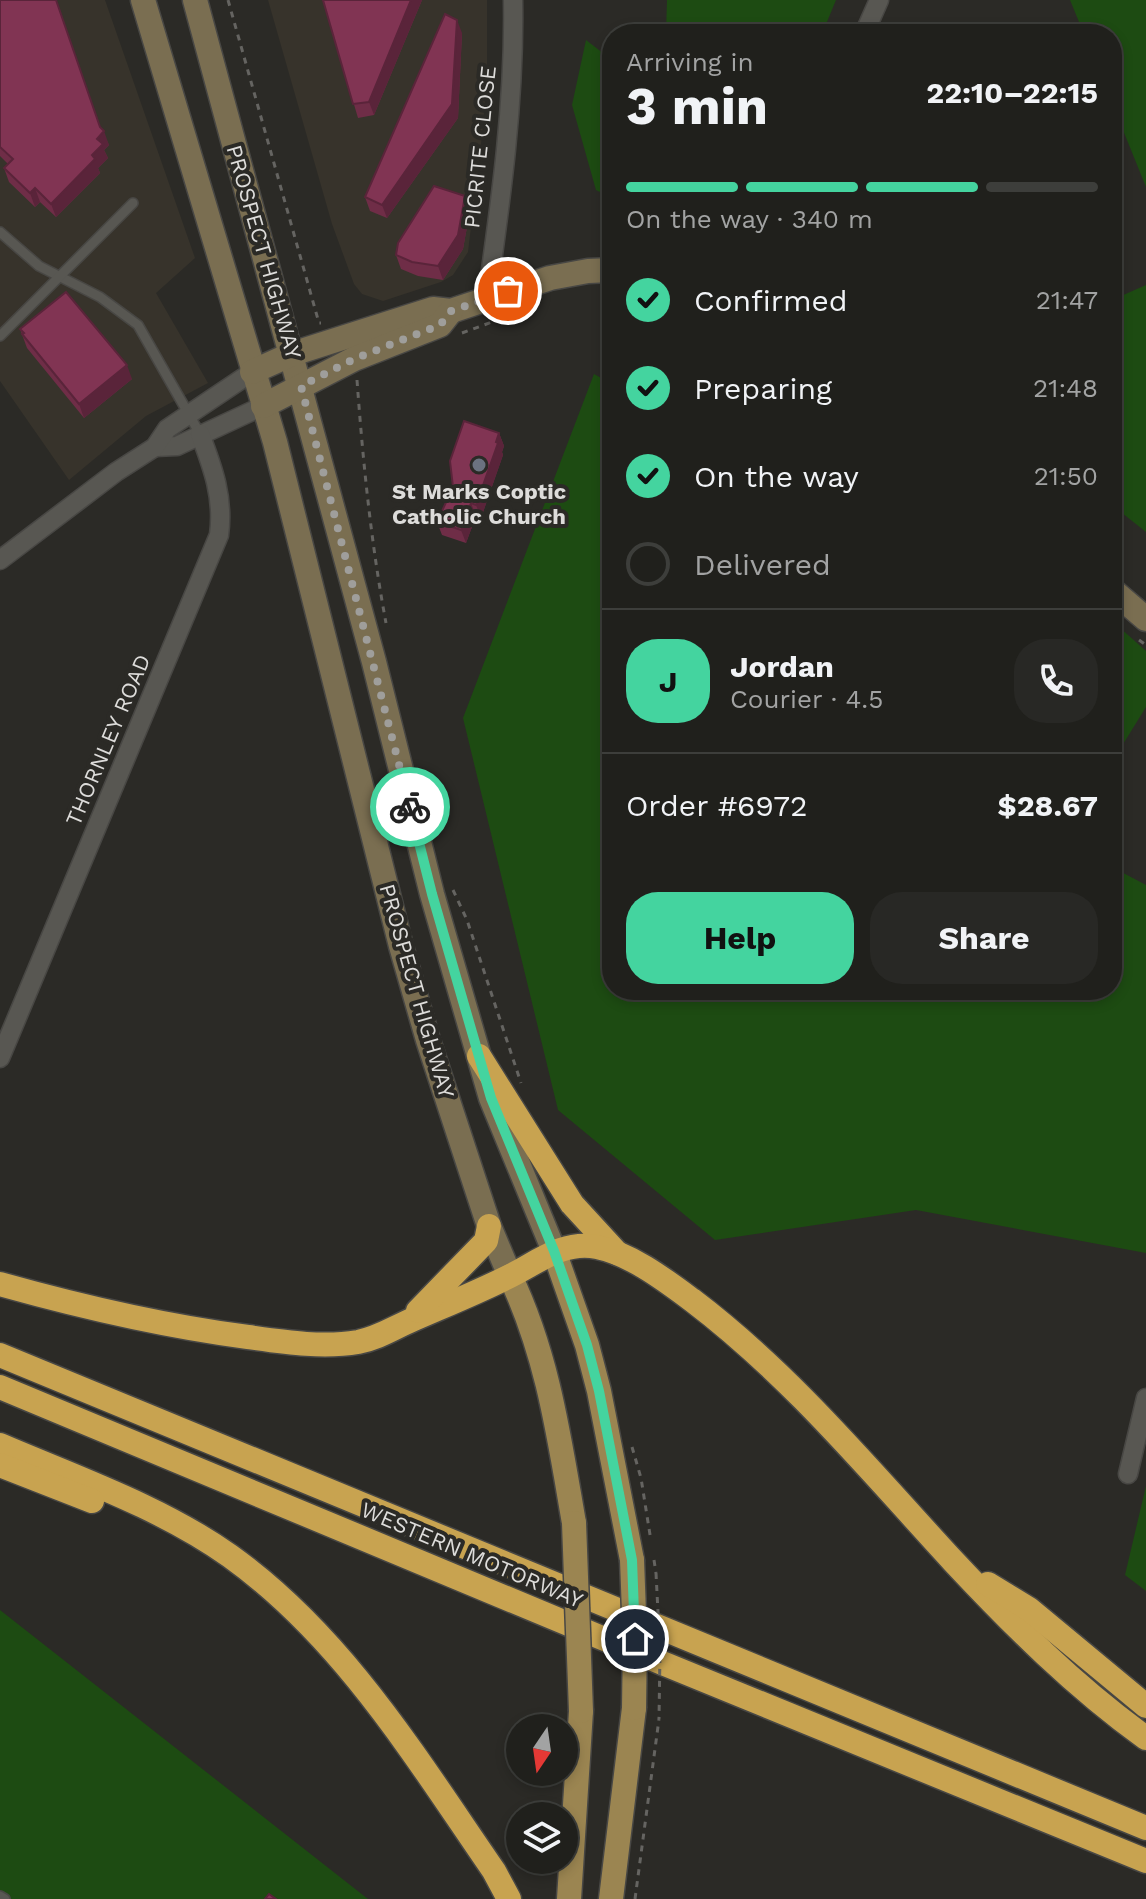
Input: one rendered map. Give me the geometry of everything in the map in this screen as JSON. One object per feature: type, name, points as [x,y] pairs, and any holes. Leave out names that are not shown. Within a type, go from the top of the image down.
[{"type":"highway","points":[[479,1056],[572,1204],[618,1254]]},
{"type":"highway","points":[[408,1322],[486,1241],[489,1226]]},
{"type":"highway","points":[[0,1284],[120,1316],[202,1331],[324,1344],[357,1342],[383,1335],[510,1276],[554,1251],[586,1245],[618,1254],[666,1280],[776,1369],[956,1563],[1059,1668],[1146,1738]]},
{"type":"highway","name":"WESTERN MOTORWAY","points":[[0,1355],[1146,1828]]},
{"type":"highway","name":"WESTERN MOTORWAY","points":[[0,1387],[1146,1861]]},
{"type":"highway","points":[[0,1445],[135,1503],[187,1529],[264,1581],[339,1654],[510,1898]]},
{"type":"highway","points":[[0,1465],[88,1501],[135,1503]]},
{"type":"highway","points":[[956,1563],[1029,1609],[1146,1706]]},
{"type":"main road","name":"PROSPECT HIGHWAY","points":[[143,0],[275,442],[401,946],[428,1040],[489,1226],[530,1317],[546,1374],[574,1523],[581,1711],[569,1899]]},
{"type":"main road","name":"PROSPECT HIGHWAY","points":[[195,0],[301,386],[432,894],[491,1098],[554,1251],[587,1345],[599,1391],[632,1560],[635,1639],[634,1708],[611,1899]]},
{"type":"main road","points":[[263,406],[354,359],[440,325],[456,322],[487,298],[550,278],[602,270]]},
{"type":"main road","points":[[252,372],[292,354],[433,309],[456,322]]},
{"type":"main road","points":[[1122,599],[1146,619]]},
{"type":"street","name":"PICRITE CLOSE","points":[[487,298],[508,134],[514,53],[513,0]]},
{"type":"street","points":[[868,24],[879,0]]},
{"type":"street","points":[[0,560],[116,472],[155,447],[167,429],[252,372]]},
{"type":"street","points":[[155,447],[177,446],[263,406]]},
{"type":"street","name":"THORNLEY ROAD","points":[[0,1058],[216,543],[221,516],[220,496],[200,434]]},
{"type":"street","points":[[1128,1474],[1146,1399]]},
{"type":"lane","points":[[0,336],[133,203]]},
{"type":"lane","points":[[0,232],[39,266],[100,297],[138,325],[200,434]]},
{"type":"path","points":[[228,0],[319,323],[334,320]]},
{"type":"path","points":[[456,322],[543,303]]},
{"type":"path","points":[[357,374],[370,519],[387,627]]},
{"type":"path","points":[[449,881],[467,920],[524,1091]]},
{"type":"path","points":[[635,1899],[659,1719],[656,1573]]},
{"type":"shaded area","points":[[0,0],[105,0],[195,258],[156,293],[208,383],[146,416],[69,480],[0,381]]},
{"type":"shaded area","points":[[268,0],[487,0],[487,76],[468,252],[453,275],[383,301],[362,294],[354,284],[332,224]]},
{"type":"green space","points":[[667,0],[836,0],[826,24],[666,24]]},
{"type":"green space","points":[[1070,0],[1146,0],[1146,187],[1122,128],[1122,24],[1080,24]]},
{"type":"green space","points":[[586,40],[602,52],[602,193],[596,190],[572,105]]},
{"type":"green space","points":[[1146,285],[1146,532],[1122,513],[1122,296]]},
{"type":"green space","points":[[594,374],[602,378],[602,1000],[1122,1000],[1122,872],[1146,885],[1146,1253],[916,1210],[715,1240],[558,1110],[463,718]]},
{"type":"green space","points":[[1122,630],[1146,651],[1146,707],[1122,746]]},
{"type":"green space","points":[[1146,1486],[1146,1591],[1125,1575]]},
{"type":"green space","points":[[0,1610],[368,1899],[0,1899]]},
{"type":"building","points":[[0,0],[56,0],[104,131],[97,139],[103,144],[92,155],[95,159],[51,204],[35,188],[30,193],[4,168],[13,159],[0,147]]},
{"type":"building","points":[[323,0],[411,0],[369,102],[353,104]]},
{"type":"building","points":[[445,14],[457,20],[452,104],[382,205],[365,197]]},
{"type":"building","points":[[434,186],[465,196],[458,235],[438,266],[412,262],[396,255],[398,243]]},
{"type":"building","points":[[66,292],[127,365],[79,404],[20,329]]},
{"type":"building","points":[[464,421],[499,433],[476,505],[471,503],[461,530],[437,522],[453,487],[450,461]]},
{"type":"way so far","points":[[410,807],[301,386],[354,359],[440,325],[451,311],[508,291]]},
{"type":"place","name":"St Marks Coptic Catholic Church","points":[[479,465]]},
{"type":"route","points":[[410,807],[491,1098],[554,1251],[587,1345],[632,1560],[635,1639]]}]
